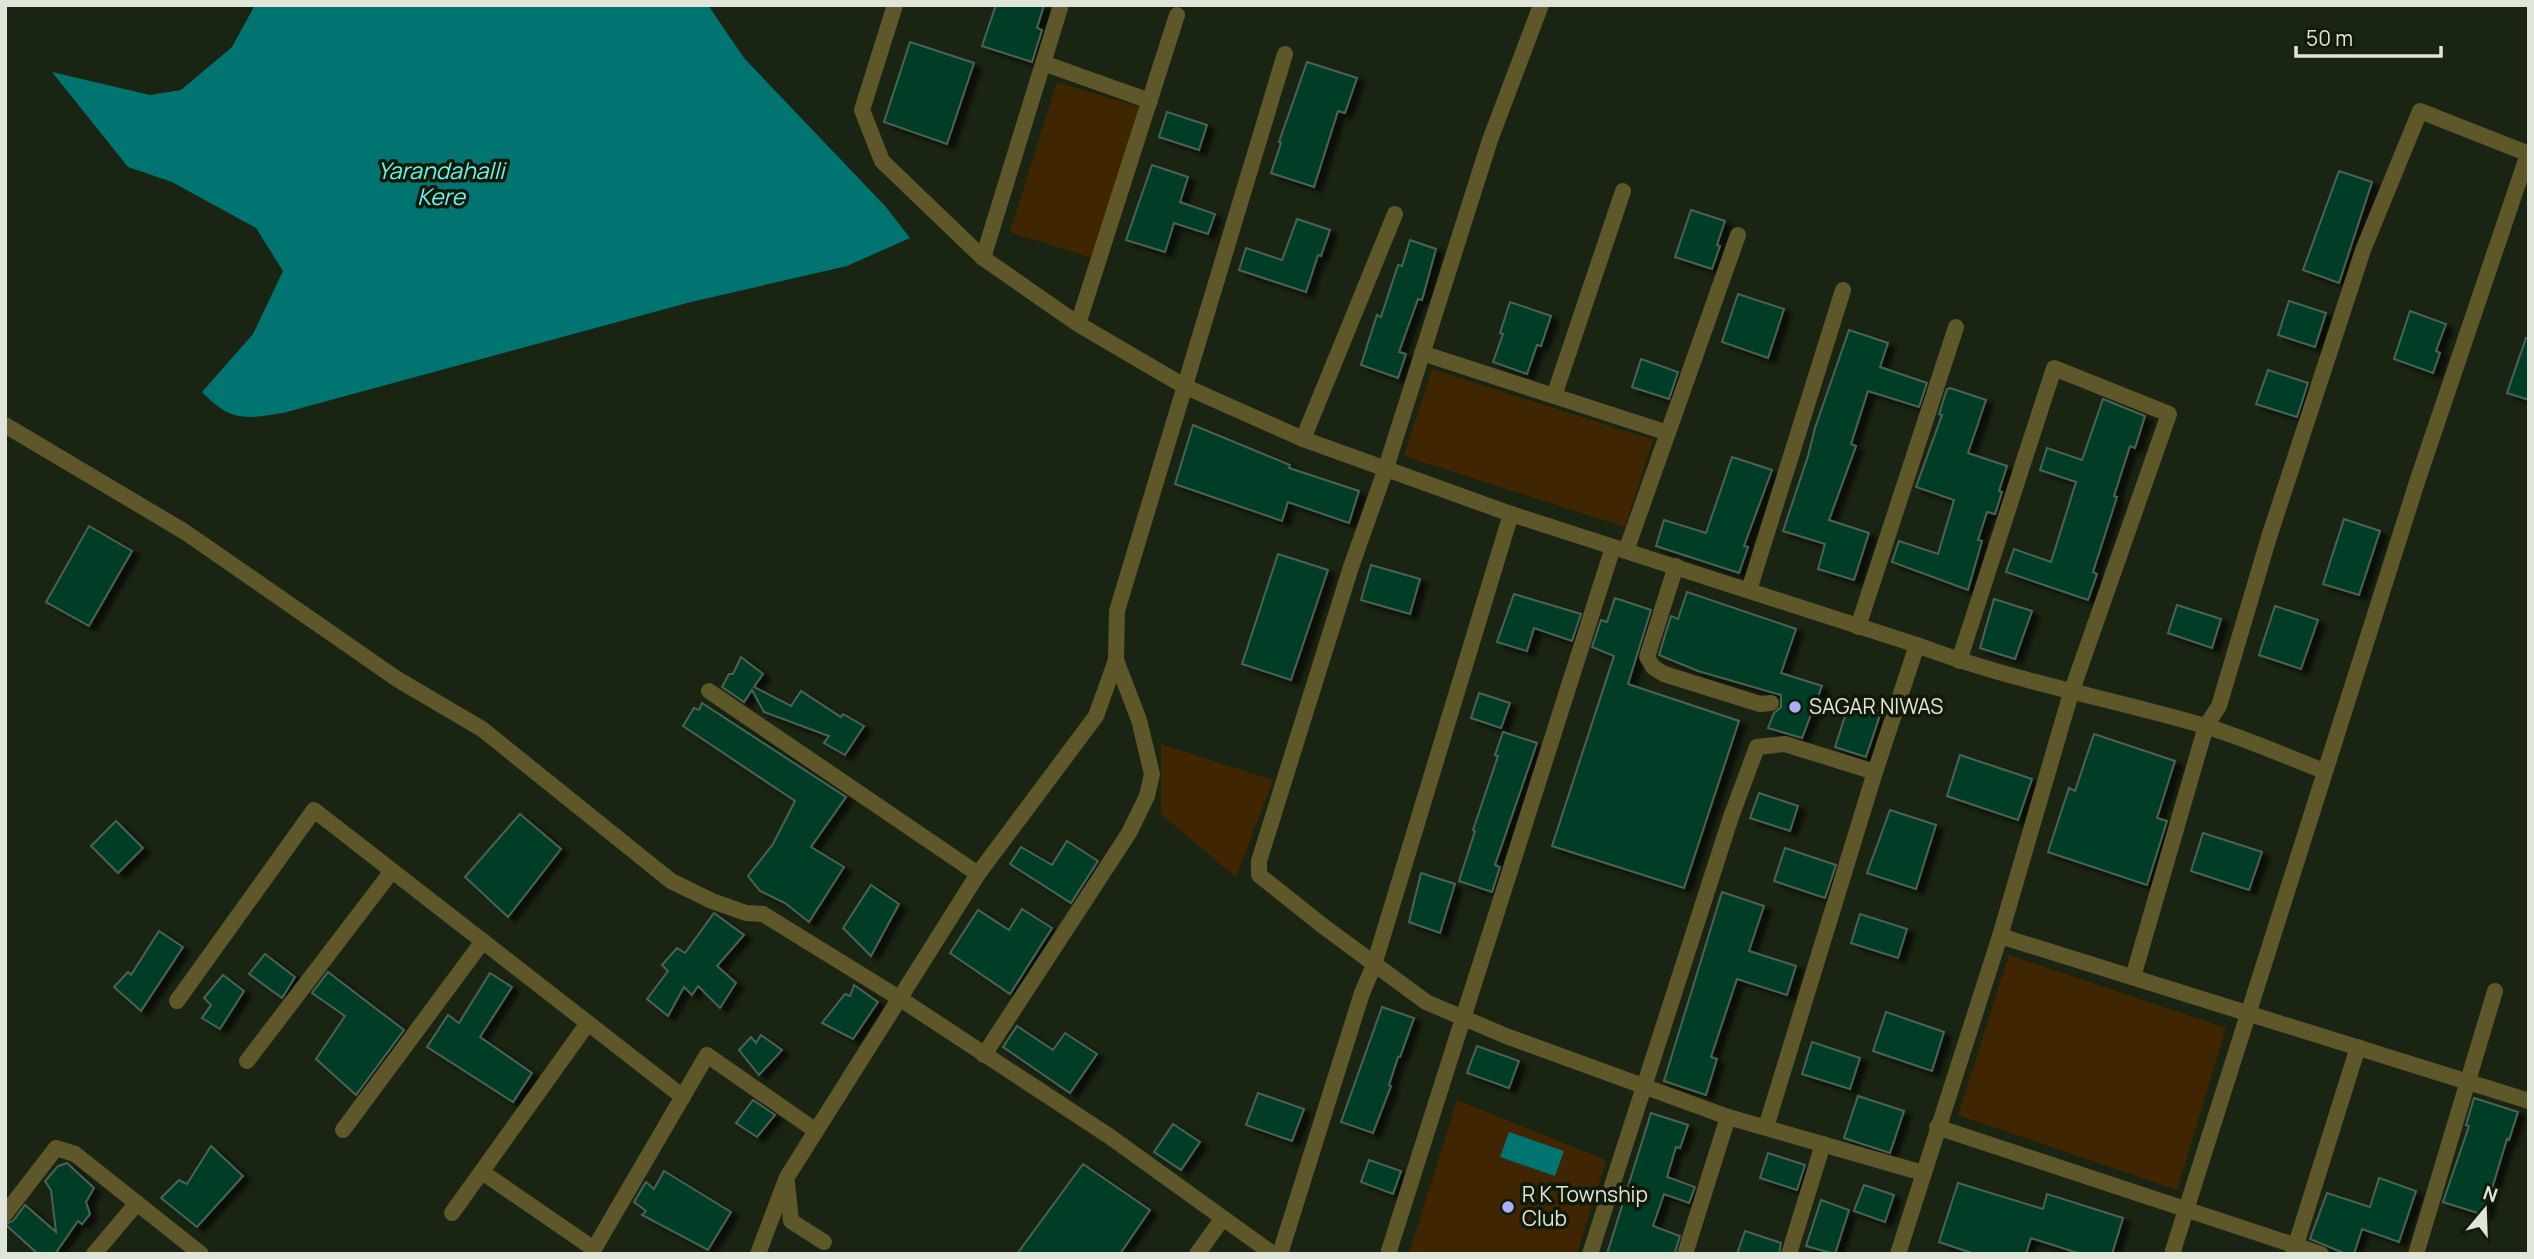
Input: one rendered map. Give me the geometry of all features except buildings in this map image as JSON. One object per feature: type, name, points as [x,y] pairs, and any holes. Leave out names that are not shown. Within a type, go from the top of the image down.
[{"type":"street","points":[[895,5],[862,110],[883,161],[983,258],[1078,324],[1184,386],[1303,439],[1385,471],[1511,514],[1917,645],[1958,661],[2071,693],[2206,726],[2324,771]]},
{"type":"street","points":[[983,258],[1061,5]]},
{"type":"street","points":[[1541,5],[1490,140],[1385,471],[1351,567],[1259,862],[1259,875],[1426,1002],[1728,1117],[1923,1173]]},
{"type":"street","points":[[1078,324],[1177,15]]},
{"type":"street","points":[[758,1254],[787,1177],[899,998],[978,874],[1096,716],[1116,660],[1117,611],[1285,54]]},
{"type":"street","points":[[1043,63],[1150,101]]},
{"type":"street","points":[[2133,977],[2206,726],[2219,706],[2269,537],[2363,250],[2420,111],[2528,154],[2418,479],[2172,1254]]},
{"type":"street","points":[[1554,396],[1623,191]]},
{"type":"street","points":[[1303,439],[1395,214]]},
{"type":"street","points":[[1388,1254],[1463,1017],[1620,549],[1668,433],[1738,236]]},
{"type":"street","points":[[1749,590],[1843,289]]},
{"type":"street","points":[[1858,627],[1956,327]]},
{"type":"street","points":[[1422,353],[1668,433]]},
{"type":"street","points":[[1900,1253],[1937,1127],[2000,936],[2071,693],[2169,414],[2054,368],[1958,661]]},
{"type":"street","points":[[5,425],[185,532],[397,679],[482,729],[671,881],[734,909],[764,914],[899,998],[1109,1136],[1273,1254]]},
{"type":"street","points":[[1280,1254],[1362,993],[1374,965],[1511,514]]},
{"type":"street","points":[[1676,566],[1647,657],[1653,667],[1664,674],[1760,704],[1771,704]]},
{"type":"street","points":[[1766,1127],[1875,772],[1917,645]]},
{"type":"street","points":[[984,1055],[1129,833],[1147,796],[1152,774],[1139,720],[1116,660]]},
{"type":"street","points":[[709,691],[978,874]]},
{"type":"street","points":[[1590,1254],[1731,817],[1757,747],[1785,744],[1875,772]]},
{"type":"street","points":[[177,1001],[314,810],[683,1097]]},
{"type":"street","points":[[247,1061],[392,872]]},
{"type":"street","points":[[2000,936],[2529,1101]]},
{"type":"street","points":[[343,1130],[482,942]]},
{"type":"street","points":[[2416,1254],[2495,991]]},
{"type":"street","points":[[453,1213],[588,1023]]},
{"type":"street","points":[[2294,1250],[2358,1048]]},
{"type":"street","points":[[482,1172],[592,1251],[708,1055],[816,1131]]},
{"type":"street","points":[[1685,1254],[1728,1117]]},
{"type":"street","points":[[1937,1127],[2186,1209],[2294,1250],[2321,1254]]},
{"type":"street","points":[[1789,1254],[1823,1144]]},
{"type":"street","points":[[5,1214],[56,1148],[75,1154],[201,1254]]},
{"type":"street","points":[[787,1177],[791,1221],[824,1242]]},
{"type":"street","points":[[94,1254],[137,1203]]},
{"type":"street","points":[[1197,1254],[1223,1218]]},
{"type":"shaded area","points":[[1057,82],[1139,107],[1092,258],[1010,232]]},
{"type":"shaded area","points":[[1432,369],[1653,440],[1625,527],[1404,456]]},
{"type":"shaded area","points":[[1161,744],[1273,780],[1236,877],[1161,814]]},
{"type":"shaded area","points":[[2009,955],[2226,1028],[2177,1190],[1958,1115]]},
{"type":"shaded area","name":"R K Township Club","points":[[1457,1100],[1606,1160],[1577,1254],[1409,1254]]},
{"type":"water","name":"Yarandahalli Kere","points":[[255,5],[708,5],[744,58],[886,207],[910,238],[847,266],[691,302],[283,413],[248,417],[230,413],[221,409],[202,392],[253,334],[283,271],[256,228],[172,182],[128,167],[52,72],[150,95],[181,90],[232,47]]},
{"type":"water","points":[[1509,1132],[1564,1151],[1555,1176],[1500,1157]]},
{"type":"place","name":"SAGAR NIWAS","points":[[1795,707]]},
{"type":"place","name":"R K Township Club","points":[[1508,1207]]}]
